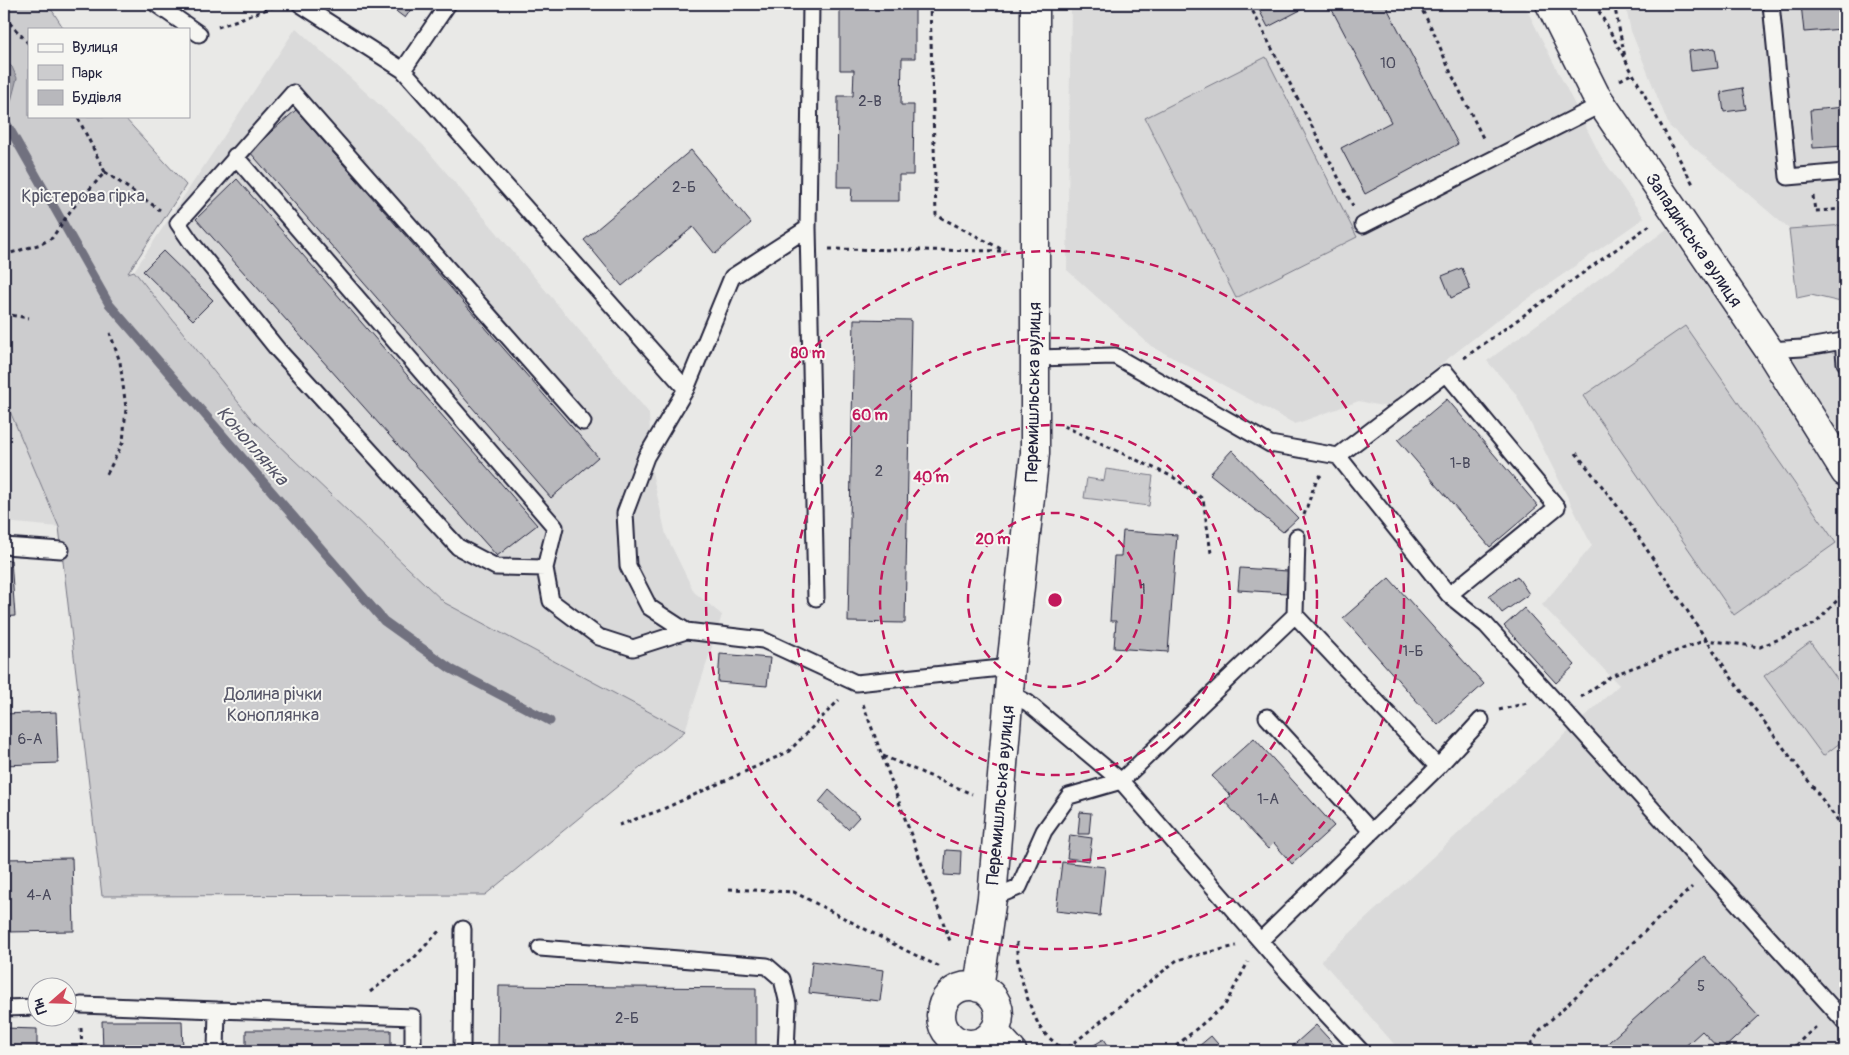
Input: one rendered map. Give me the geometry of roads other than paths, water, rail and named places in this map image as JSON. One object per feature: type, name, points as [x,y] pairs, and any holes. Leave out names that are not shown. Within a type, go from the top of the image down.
[{"type":"street","name":"Перемишльська вулиця","points":[[979,988],[992,898],[1010,680],[1035,454],[1035,4]]},
{"type":"street","name":"Западинська вулиця","points":[[1550,4],[1595,94],[1769,350],[1845,472]]},
{"type":"street","points":[[962,988],[979,988],[987,992],[994,998],[998,1006],[998,1023],[994,1031],[989,1037],[974,1044],[955,1046],[942,1021],[944,1004],[948,997],[954,991],[962,988]]},
{"type":"street","points":[[994,1031],[1012,1051]]},
{"type":"lane","points":[[156,4],[199,34]]},
{"type":"lane","points":[[300,4],[404,70],[686,389]]},
{"type":"lane","points":[[404,70],[448,4]]},
{"type":"lane","points":[[811,4],[808,228],[816,598]]},
{"type":"lane","points":[[1770,4],[1788,177],[1845,172]]},
{"type":"lane","points":[[545,568],[496,567],[458,547],[278,350],[190,242],[178,223],[235,156],[293,93],[583,422]]},
{"type":"lane","points":[[1362,225],[1602,104]]},
{"type":"lane","points":[[235,156],[555,527],[545,568],[551,601],[599,637],[633,648],[686,631],[763,640],[856,683],[1010,680],[1028,703],[1121,781],[1290,975],[1361,1051]]},
{"type":"lane","points":[[686,631],[649,607],[628,566],[625,513],[646,457],[686,389],[732,277],[808,228]]},
{"type":"lane","points":[[1769,350],[1802,348],[1844,340],[1845,363]]},
{"type":"lane","points":[[1035,358],[1115,356],[1270,444],[1338,456],[1449,595],[1486,625],[1845,1022]]},
{"type":"lane","points":[[1338,456],[1446,373],[1557,507],[1449,595]]},
{"type":"lane","points":[[1297,537],[1295,615],[1438,767]]},
{"type":"lane","points":[[4,546],[61,550]]},
{"type":"lane","points":[[992,898],[1019,887],[1044,831],[1069,796],[1121,781],[1295,615]]},
{"type":"lane","points":[[1267,717],[1371,831]]},
{"type":"lane","points":[[1261,940],[1438,767],[1481,720]]},
{"type":"lane","points":[[462,1051],[463,929]]},
{"type":"lane","points":[[540,948],[767,966],[782,979],[788,1004],[786,1051]]},
{"type":"lane","points":[[81,1005],[413,1017],[413,1051]]},
{"type":"lane","points":[[4,1008],[28,1007]]},
{"type":"lane","points":[[216,1051],[217,1010]]},
{"type":"waterway","name":"Коноплянка","points":[[4,119],[109,304],[384,621],[451,669],[550,721]]},
{"type":"park label","name":"Крістерова гірка","points":[[83,196]]},
{"type":"park label","name":"Долина річки Коноплянка","points":[[273,704]]}]
